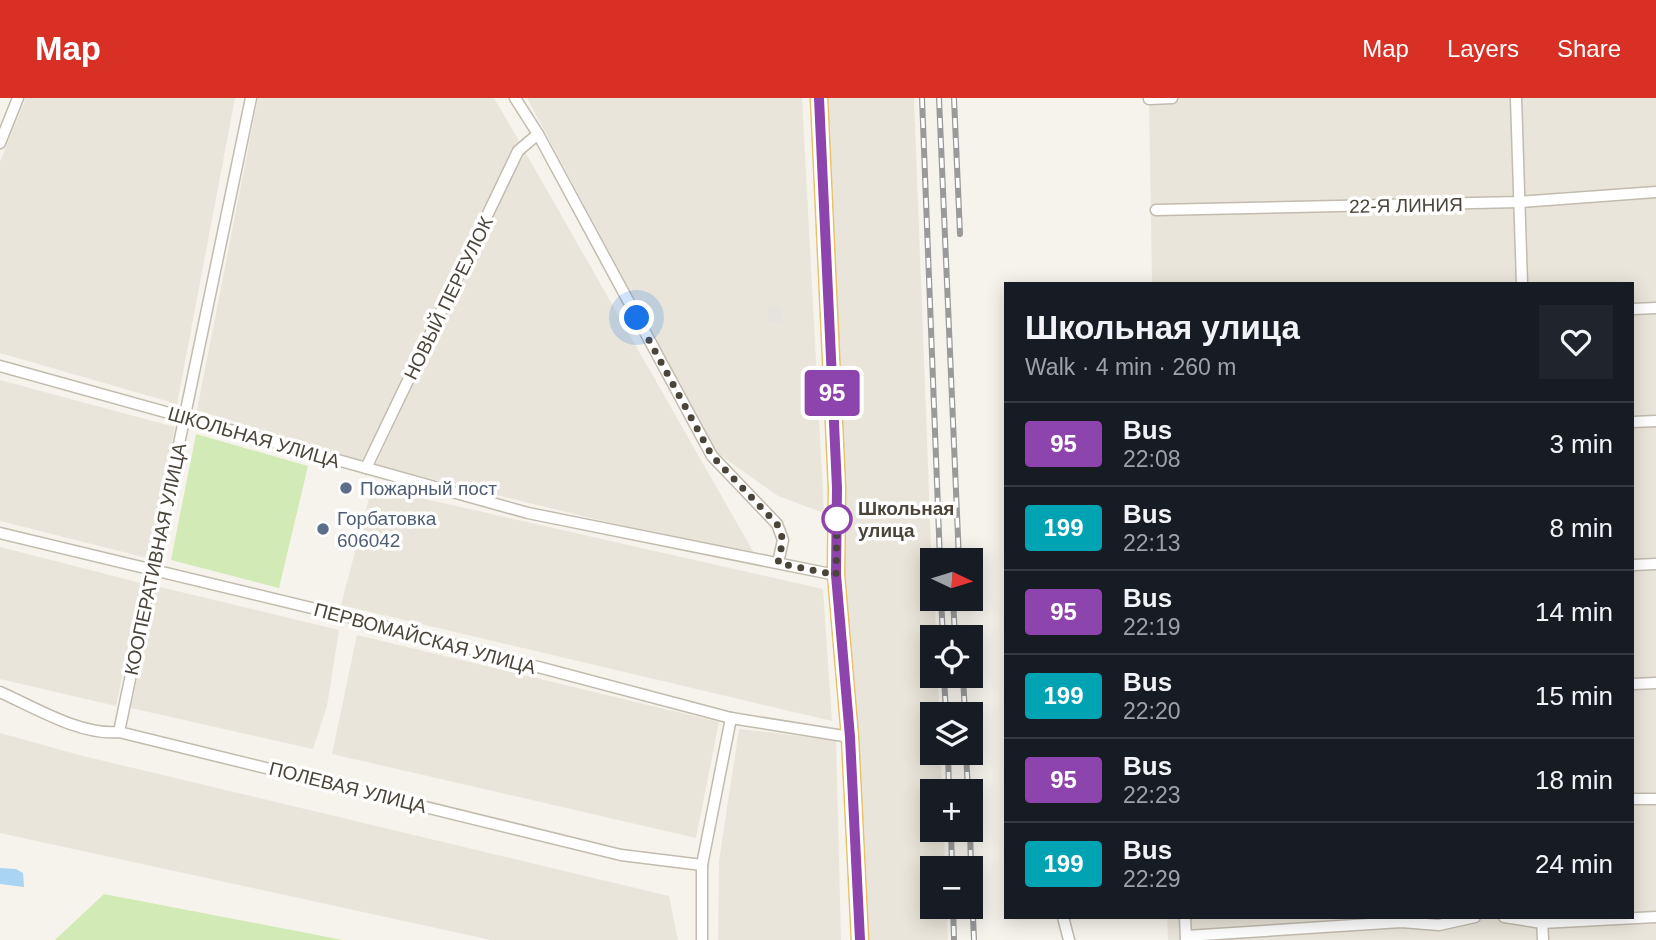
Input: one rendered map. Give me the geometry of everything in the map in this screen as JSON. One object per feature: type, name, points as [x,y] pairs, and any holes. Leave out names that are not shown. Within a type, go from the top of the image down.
[{"type":"main road","points":[[819,98],[837,488],[836,575],[850,737],[860,940]]},
{"type":"street","points":[[0,143],[18,98]]},
{"type":"street","name":"КООПЕРАТИВНАЯ УЛИЦА","points":[[119,732],[251,98]]},
{"type":"street","points":[[514,98],[538,134],[712,456],[777,524],[783,540],[778,563]]},
{"type":"street","points":[[1149,99],[1172,98]]},
{"type":"street","points":[[1516,98],[1522,282]]},
{"type":"street","name":"НОВЫЙ ПЕРЕУЛОК","points":[[366,468],[517,151],[538,134]]},
{"type":"street","name":"22-Я ЛИНИЯ","points":[[1156,210],[1519,202],[1656,192]]},
{"type":"street","points":[[1634,309],[1656,308]]},
{"type":"street","name":"ШКОЛЬНАЯ УЛИЦА","points":[[0,366],[528,513],[836,575]]},
{"type":"street","points":[[1634,422],[1656,421]]},
{"type":"street","name":"ПЕРВОМАЙСКАЯ УЛИЦА","points":[[0,533],[349,617],[731,718],[850,737]]},
{"type":"street","points":[[1634,565],[1656,564]]},
{"type":"street","points":[[1634,684],[1656,684]]},
{"type":"street","name":"ПОЛЕВАЯ УЛИЦА","points":[[0,692],[85,729],[104,734],[119,732],[621,855],[702,865]]},
{"type":"street","points":[[702,940],[702,865],[731,718]]},
{"type":"street","points":[[1634,799],[1656,799]]},
{"type":"street","points":[[1634,918],[1656,917]]},
{"type":"street","points":[[1064,919],[1069,940]]},
{"type":"street","points":[[1185,919],[1186,938],[1401,922],[1439,925],[1466,919]]},
{"type":"street","points":[[1543,940],[1542,920],[1580,919]]},
{"type":"shaded area","points":[[26,98],[235,98],[177,404],[0,353],[0,162]]},
{"type":"shaded area","points":[[258,98],[494,98],[519,141],[363,461],[197,410]]},
{"type":"shaded area","points":[[527,98],[802,98],[824,513],[778,496],[716,452]]},
{"type":"shaded area","points":[[828,98],[914,98],[931,548],[920,548],[920,611],[935,611],[936,625],[920,625],[920,688],[938,688],[939,702],[920,702],[920,765],[941,765],[942,779],[920,779],[920,842],[944,842],[945,856],[920,856],[920,919],[947,919],[948,940],[864,940],[846,618]]},
{"type":"shaded area","points":[[1149,98],[1656,98],[1656,940],[1168,940],[1167,919],[1634,919],[1634,282],[1152,282]]},
{"type":"shaded area","points":[[524,150],[754,553],[607,522],[375,465]]},
{"type":"shaded area","points":[[768,305],[783,306],[782,322],[767,322]]},
{"type":"shaded area","points":[[0,380],[175,427],[147,558],[0,521]]},
{"type":"shaded area","points":[[372,487],[823,589],[832,721],[341,605]]},
{"type":"shaded area","points":[[0,547],[141,583],[116,706],[0,679]]},
{"type":"shaded area","points":[[156,586],[339,630],[327,706],[313,749],[131,708]]},
{"type":"shaded area","points":[[357,635],[719,722],[696,838],[332,754]]},
{"type":"shaded area","points":[[739,729],[836,740],[841,940],[718,940],[719,861]]},
{"type":"shaded area","points":[[0,733],[83,756],[669,896],[678,940],[491,940],[0,833]]},
{"type":"green space","points":[[196,434],[308,466],[279,588],[171,560]]},
{"type":"green space","points":[[104,894],[343,940],[55,940]]},
{"type":"water","points":[[0,868],[16,869],[23,873],[24,887],[0,884]]},
{"type":"railway","points":[[922,98],[940,548]]},
{"type":"railway","points":[[939,98],[958,548]]},
{"type":"railway","points":[[954,98],[960,234]]},
{"type":"railway","points":[[942,611],[942,625]]},
{"type":"railway","points":[[954,611],[954,625]]},
{"type":"railway","points":[[945,688],[945,702]]},
{"type":"railway","points":[[964,688],[964,702]]},
{"type":"railway","points":[[948,765],[949,779]]},
{"type":"railway","points":[[967,765],[967,779]]},
{"type":"railway","points":[[951,842],[952,856]]},
{"type":"railway","points":[[970,842],[971,856]]},
{"type":"railway","points":[[953,919],[954,940]]},
{"type":"railway","points":[[973,919],[974,940]]},
{"type":"bus line","name":"95","points":[[819,98],[837,488],[836,575],[850,737],[860,940]]},
{"type":"place","name":"Пожарный пост","points":[[346,488]]},
{"type":"place","name":"Школьная улица","points":[[837,519]]},
{"type":"place","name":"Горбатовка 606042","points":[[323,529]]},
{"type":"route","points":[[637,318],[712,456],[777,524],[783,540],[778,563],[836,575],[837,519]]}]
